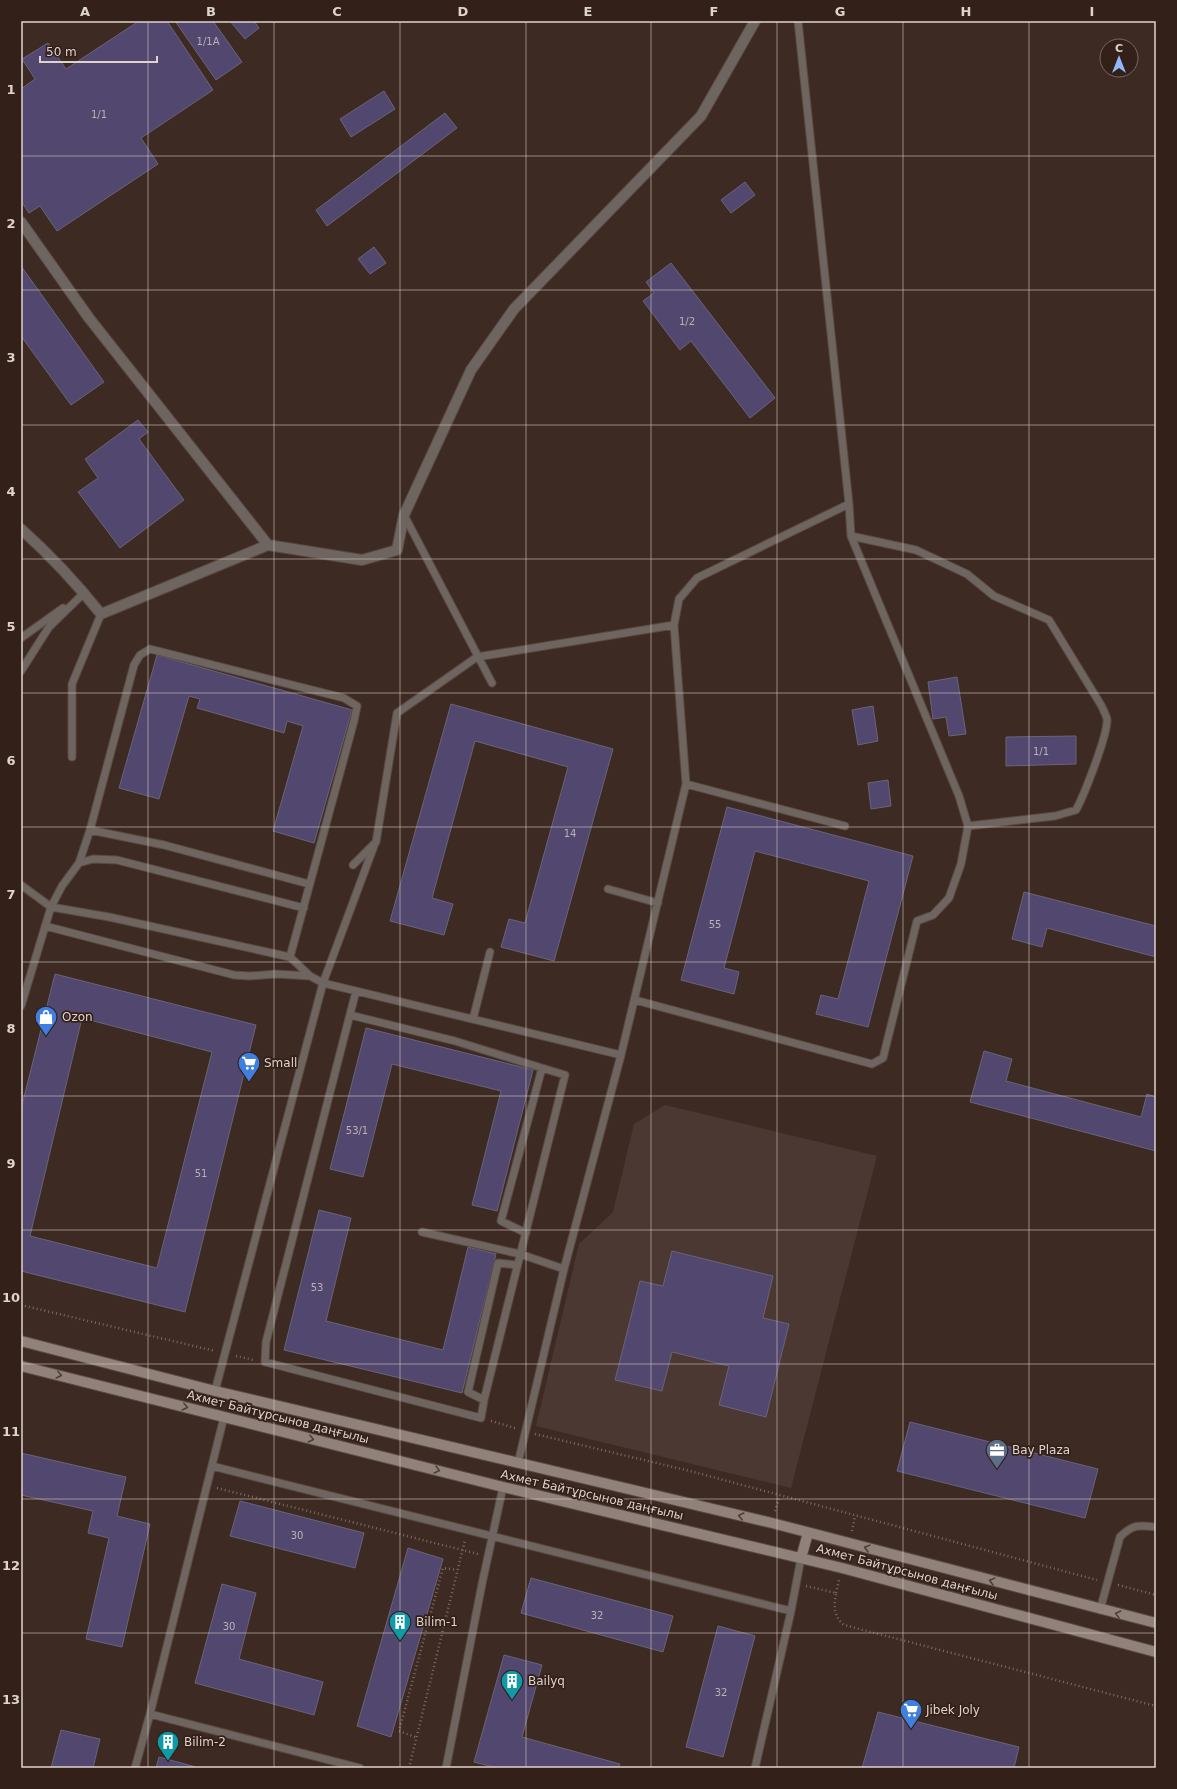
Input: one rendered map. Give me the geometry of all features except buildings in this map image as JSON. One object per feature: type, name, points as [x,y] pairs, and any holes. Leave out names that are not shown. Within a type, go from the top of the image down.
[{"type":"street","points":[[21,529],[84,593],[101,614],[268,545],[362,560],[397,550],[404,515],[471,370],[514,309],[701,116],[755,21]]},
{"type":"street","points":[[21,222],[88,318],[268,545]]},
{"type":"street","name":"Ахмет Байтұрсынов даңғылы","points":[[21,1341],[215,1391],[772,1523],[1100,1610],[1156,1623]]},
{"type":"street","name":"Ахмет Байтұрсынов даңғылы","points":[[21,1366],[504,1487],[801,1558],[1156,1652]]},
{"type":"street","points":[[801,1558],[808,1533]]},
{"type":"lane","points":[[635,1000],[872,1064],[883,1058],[917,921],[933,915],[948,898],[961,864],[968,826],[959,796],[851,536],[849,504],[798,21]]},
{"type":"lane","points":[[518,1463],[564,1269],[635,1000],[686,784],[674,625],[679,599],[697,578],[849,504]]},
{"type":"lane","points":[[404,515],[477,657],[492,683]]},
{"type":"lane","points":[[851,536],[916,550],[967,574],[994,596],[1049,620],[1101,705],[1107,720],[1085,793],[1076,810],[1055,816],[968,826]]},
{"type":"lane","points":[[21,638],[84,593]]},
{"type":"lane","points":[[21,670],[49,627],[84,593]]},
{"type":"lane","points":[[72,757],[72,684],[101,614]]},
{"type":"lane","points":[[215,1391],[323,983],[376,842],[397,712],[477,657],[674,625]]},
{"type":"lane","points":[[21,1006],[51,907],[62,886],[79,863],[90,830],[134,665],[140,654],[150,648],[344,698],[357,706],[290,957]]},
{"type":"lane","points":[[686,784],[845,826]]},
{"type":"lane","points":[[90,830],[164,845],[309,884]]},
{"type":"lane","points":[[354,865],[376,842]]},
{"type":"lane","points":[[79,863],[93,859],[117,860],[304,908]]},
{"type":"lane","points":[[21,884],[51,907],[109,917],[290,957],[310,976],[323,983],[621,1055]]},
{"type":"lane","points":[[608,889],[658,903]]},
{"type":"lane","points":[[45,926],[234,975],[250,976],[276,974],[310,976]]},
{"type":"lane","points":[[474,1019],[490,952]]},
{"type":"lane","points":[[350,1015],[454,1041],[565,1075],[517,1265],[484,1400],[481,1418],[265,1362],[266,1342],[356,991]]},
{"type":"lane","points":[[526,1233],[501,1221],[542,1068]]},
{"type":"lane","points":[[422,1232],[520,1254],[564,1269]]},
{"type":"lane","points":[[484,1400],[468,1392],[498,1263],[517,1265]]},
{"type":"lane","points":[[134,1768],[150,1714],[224,1417]]},
{"type":"lane","points":[[212,1466],[791,1611]]},
{"type":"lane","points":[[446,1768],[492,1536],[504,1487]]},
{"type":"lane","points":[[1100,1610],[1120,1537],[1126,1530],[1137,1525],[1156,1527]]},
{"type":"lane","points":[[755,1768],[791,1611],[801,1558]]},
{"type":"lane","points":[[150,1714],[360,1768]]},
{"type":"path","points":[[21,1305],[265,1362]]},
{"type":"path","points":[[481,1418],[526,1432],[690,1471],[1156,1595]]},
{"type":"path","points":[[207,1485],[488,1557]]},
{"type":"path","points":[[408,1768],[467,1530]]},
{"type":"path","points":[[415,1737],[399,1731],[443,1568],[457,1570]]},
{"type":"path","points":[[795,1584],[836,1593],[834,1605],[838,1620],[844,1625],[1156,1706]]},
{"type":"shaded area","points":[[665,1105],[877,1156],[791,1488],[536,1426],[579,1244],[613,1212],[634,1124]]},
{"type":"place","name":"Ozon","points":[[46,1036]]},
{"type":"place","name":"Small","points":[[249,1082]]},
{"type":"place","name":"Bay Plaza","points":[[997,1470]]},
{"type":"place","name":"Bilim-1","points":[[400,1642]]},
{"type":"place","name":"Bailyq","points":[[512,1700]]},
{"type":"place","name":"Jibek Joly","points":[[911,1730]]},
{"type":"place","name":"Bilim-2","points":[[168,1762]]}]
